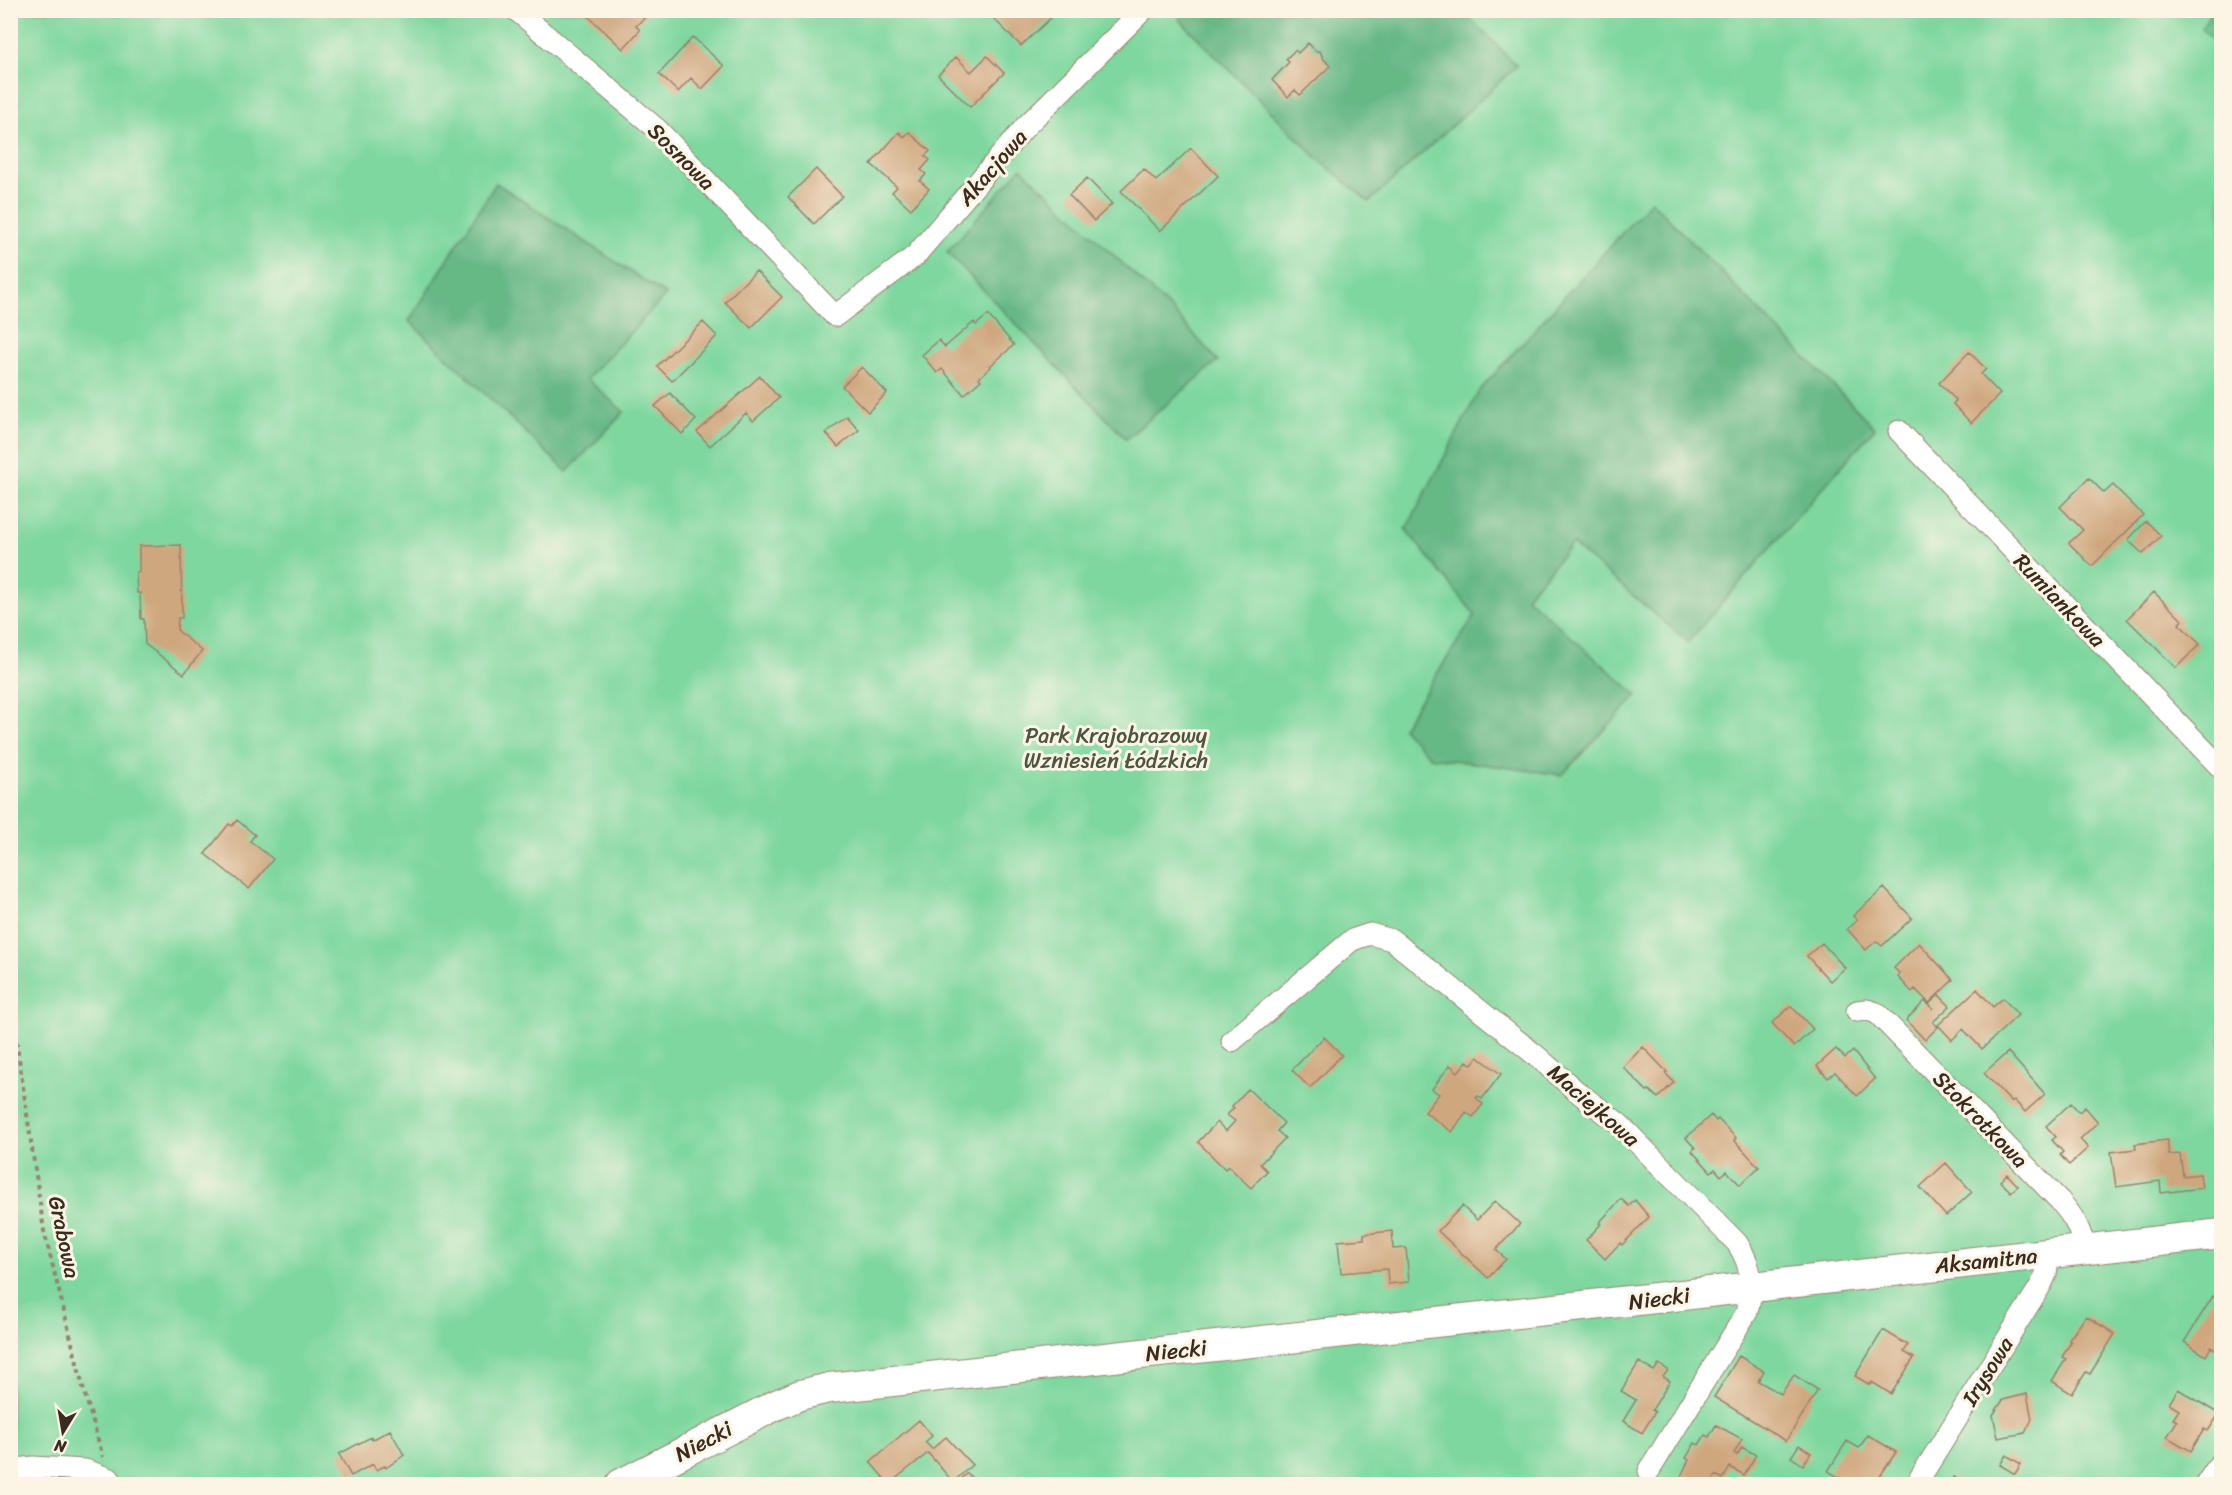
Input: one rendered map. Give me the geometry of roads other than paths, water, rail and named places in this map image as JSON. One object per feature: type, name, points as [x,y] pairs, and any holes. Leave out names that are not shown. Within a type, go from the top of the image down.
[{"type":"street","name":"Sosnowa","points":[[516,10],[657,129],[835,316]]},
{"type":"street","name":"Akacjowa","points":[[835,316],[915,256],[1025,127],[1143,10]]},
{"type":"street","name":"Rumiankowa","points":[[1899,431],[2222,769]]},
{"type":"street","name":"Maciejkowa","points":[[1232,1041],[1352,940],[1370,934],[1392,940],[1618,1123],[1737,1243],[1749,1266],[1752,1287],[1750,1303],[1742,1323],[1649,1471]]},
{"type":"street","name":"Stokrotkowa","points":[[1857,1011],[1867,1010],[1877,1013],[2060,1201],[2073,1216],[2080,1229],[2084,1249]]},
{"type":"street","name":"Aksamitna","points":[[1752,1287],[2222,1234]]},
{"type":"street","name":"Irysowa","points":[[1916,1485],[2041,1286],[2046,1274],[2049,1253]]},
{"type":"street","name":"Niecki","points":[[621,1485],[776,1405],[800,1395],[829,1388],[1752,1287]]},
{"type":"street","points":[[2206,1485],[2222,1460]]},
{"type":"street","points":[[10,1470],[33,1467],[85,1470],[110,1479]]},
{"type":"park label","name":"Park Krajobrazowy Wzniesień Łódzkich","points":[[1116,748]]}]
